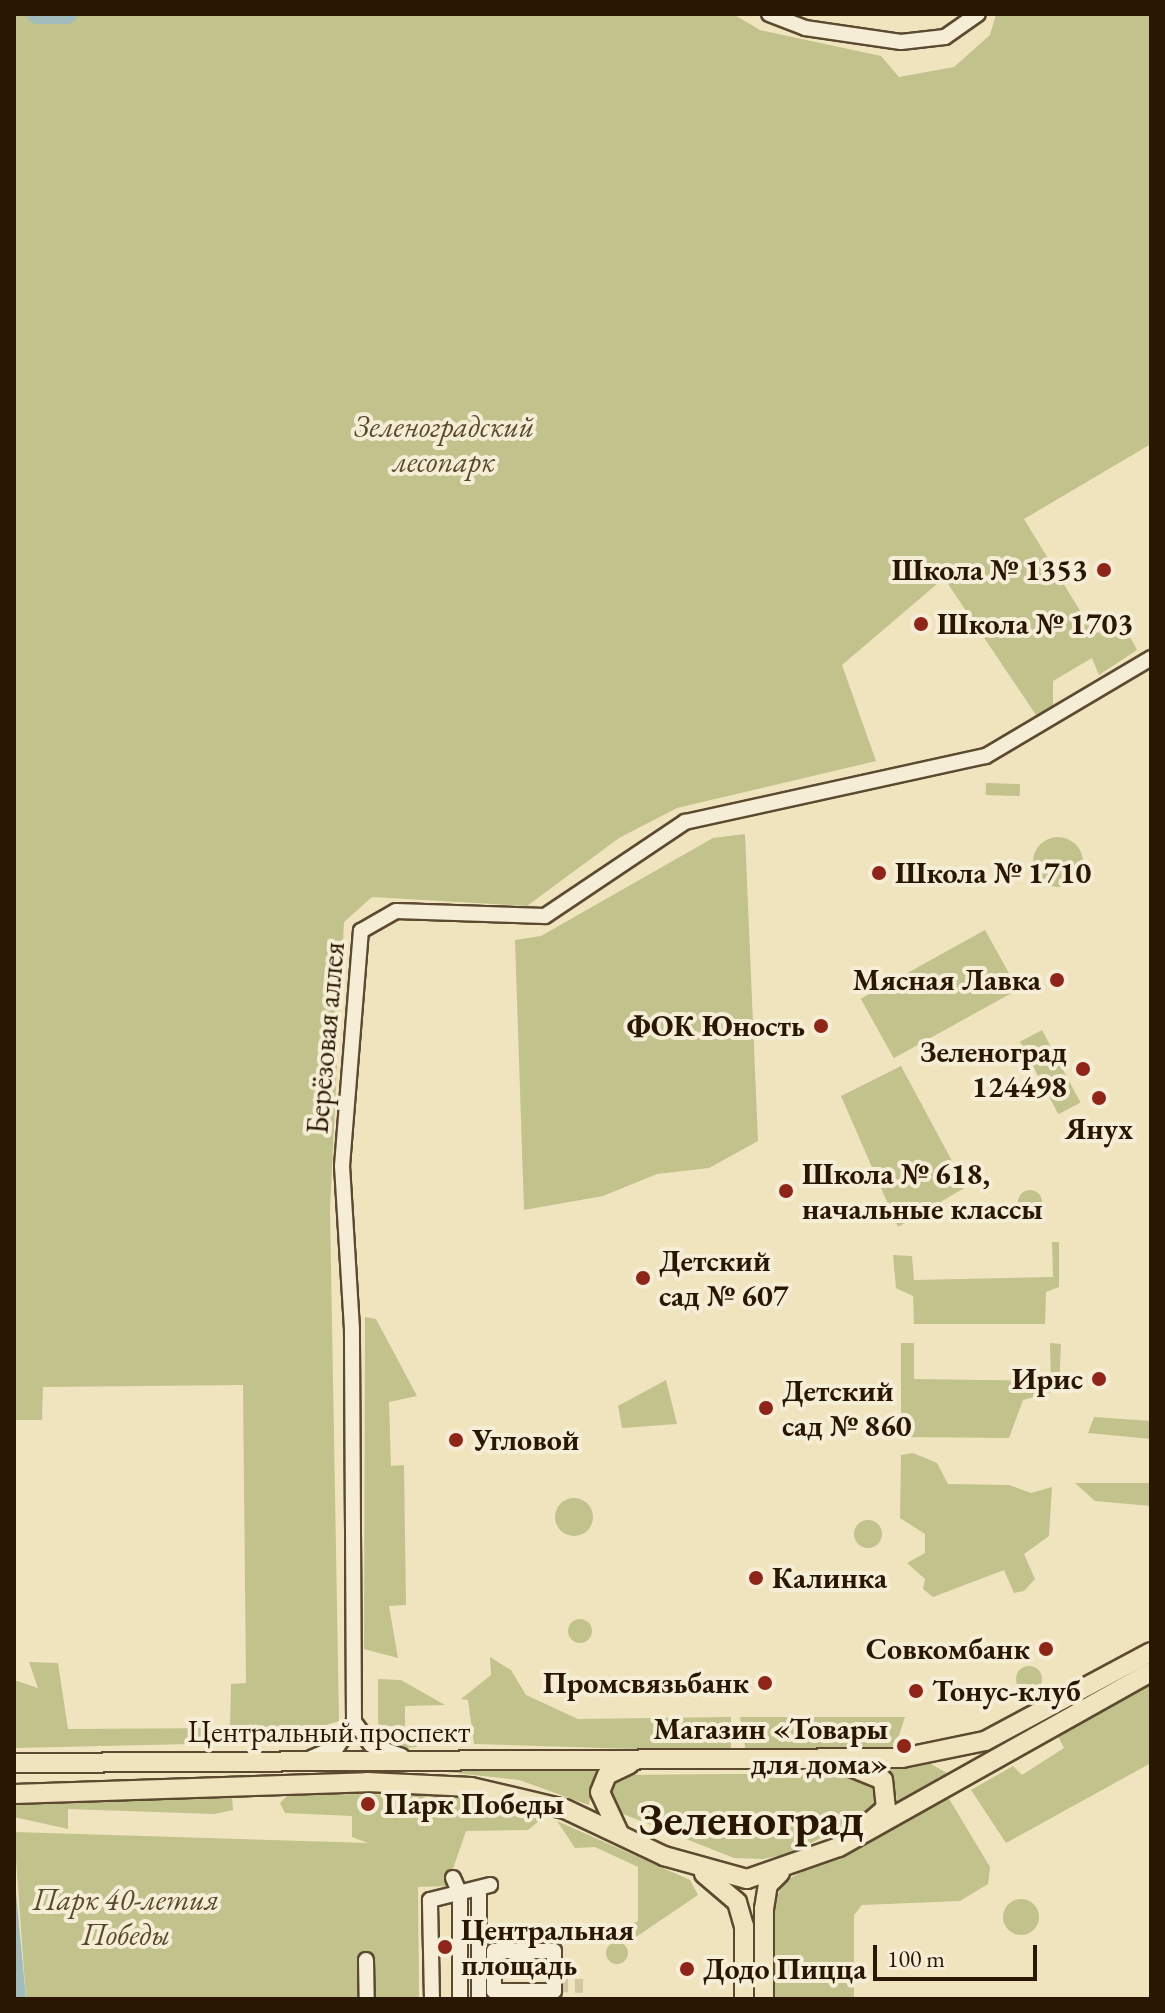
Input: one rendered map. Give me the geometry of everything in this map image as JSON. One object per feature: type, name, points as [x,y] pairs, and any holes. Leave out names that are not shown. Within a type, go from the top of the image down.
[{"type":"main road","name":"Центральный проспект","points":[[14,1763],[410,1758],[829,1762],[922,1755],[985,1741],[1151,1652]]},
{"type":"main road","name":"Центральный проспект","points":[[14,1794],[354,1783],[471,1787],[565,1809],[696,1868],[747,1879],[782,1871],[839,1847],[1151,1672]]},
{"type":"main road","points":[[922,1755],[944,1763],[956,1779]]},
{"type":"main road","name":"Центральный проспект","points":[[623,1837],[604,1813],[602,1783],[644,1761]]},
{"type":"main road","name":"Центральный проспект","points":[[829,1762],[877,1772],[887,1793],[876,1819],[839,1847]]},
{"type":"main road","points":[[696,1868],[737,1902],[744,1926],[744,1999]]},
{"type":"main road","points":[[764,1999],[768,1885],[782,1871]]},
{"type":"street","points":[[769,14],[805,28],[901,42],[945,37],[978,14]]},
{"type":"street","name":"Берёзовая аллея","points":[[354,1722],[352,1329],[342,1166],[361,931],[396,911],[545,916],[685,822],[986,756],[1151,658]]},
{"type":"street","points":[[298,1761],[337,1747],[354,1722],[371,1745],[410,1758]]},
{"type":"street","points":[[453,1878],[460,1894],[463,1990]]},
{"type":"street","points":[[432,1999],[430,1900],[484,1886],[479,1999]]},
{"type":"street","points":[[494,1951],[554,1951],[554,1991],[494,1986],[494,1951]]},
{"type":"street","points":[[363,1964],[367,1999]]},
{"type":"green space","name":"Зеленоградский лесопарк","points":[[14,14],[733,14],[760,30],[881,56],[899,77],[954,67],[990,35],[996,14],[1151,14],[1151,444],[1024,519],[1093,632],[1129,635],[1137,650],[1099,675],[1092,658],[1053,681],[1053,708],[1040,721],[944,578],[842,665],[876,761],[677,808],[619,838],[527,906],[372,897],[344,922],[330,1209],[339,1721],[326,1725],[318,1741],[14,1748],[14,1680],[38,1688],[29,1662],[58,1663],[68,1729],[230,1728],[231,1684],[246,1683],[243,1385],[43,1387],[42,1420],[14,1420]]},
{"type":"green space","points":[[986,783],[1020,784],[1020,796],[986,795]]},
{"type":"green space","points":[[745,834],[758,1141],[709,1168],[657,1174],[603,1196],[524,1210],[515,940],[541,936],[713,838]]},
{"type":"green space","points":[[1058,837],[1076,844],[1083,862],[1076,880],[1058,887],[1040,880],[1033,862],[1040,844]]},
{"type":"green space","points":[[985,930],[1018,989],[894,1058],[861,999]]},
{"type":"green space","points":[[1042,1030],[1080,1102],[1058,1114],[1020,1042]]},
{"type":"green space","points":[[901,1066],[966,1187],[898,1227],[841,1096]]},
{"type":"green space","points":[[1030,1190],[1039,1193],[1042,1202],[1039,1211],[1030,1214],[1021,1211],[1018,1202],[1021,1193]]},
{"type":"green space","points":[[1052,1242],[1059,1242],[1059,1287],[1046,1292],[1045,1324],[914,1324],[913,1296],[896,1288],[893,1255],[912,1256],[914,1280],[1053,1277]]},
{"type":"green space","points":[[365,1317],[376,1319],[417,1396],[389,1402],[391,1466],[404,1465],[406,1605],[389,1606],[398,1658],[364,1649]]},
{"type":"green space","points":[[901,1343],[914,1343],[914,1379],[1051,1381],[1050,1343],[1061,1344],[1059,1390],[1023,1400],[1009,1438],[901,1437]]},
{"type":"green space","points":[[666,1380],[677,1424],[622,1428],[618,1406]]},
{"type":"green space","points":[[1094,1417],[1151,1421],[1151,1439],[1088,1433]]},
{"type":"green space","points":[[913,1453],[937,1463],[948,1484],[1009,1485],[1031,1493],[1052,1487],[1049,1536],[1024,1554],[1035,1579],[1024,1591],[1014,1593],[1004,1570],[933,1597],[923,1589],[925,1579],[907,1563],[925,1553],[925,1534],[900,1518],[901,1455]]},
{"type":"green space","points":[[1075,1483],[1151,1483],[1151,1506],[1095,1501]]},
{"type":"green space","points":[[574,1498],[587,1504],[593,1517],[587,1530],[574,1536],[561,1530],[555,1517],[561,1504]]},
{"type":"green space","points":[[868,1520],[878,1524],[882,1534],[878,1544],[868,1548],[858,1544],[854,1534],[858,1524]]},
{"type":"green space","points":[[580,1619],[588,1623],[592,1631],[588,1639],[580,1643],[572,1639],[568,1631],[572,1623]]},
{"type":"green space","points":[[490,1657],[511,1670],[526,1695],[578,1719],[731,1717],[731,1752],[474,1744],[468,1700],[461,1699],[491,1675]]},
{"type":"green space","points":[[1029,1666],[1038,1670],[1042,1679],[1038,1688],[1029,1692],[1020,1688],[1016,1679],[1020,1670]]},
{"type":"green space","points":[[378,1679],[401,1680],[445,1705],[405,1706],[405,1726],[378,1726]]},
{"type":"green space","points":[[1151,1681],[1151,1763],[1006,1843],[971,1790],[1013,1766],[1022,1775],[1064,1748],[1057,1734]]},
{"type":"green space","points":[[740,1717],[905,1717],[894,1751],[746,1753]]},
{"type":"green space","points":[[379,1734],[415,1734],[417,1747],[394,1749]]},
{"type":"green space","points":[[929,1763],[947,1773],[898,1801],[888,1769]]},
{"type":"green space","points":[[596,1768],[589,1805],[519,1780],[428,1770]]},
{"type":"green space","points":[[864,1773],[876,1780],[875,1808],[793,1853],[763,1859],[734,1858],[623,1814],[609,1794],[621,1775]]},
{"type":"green space","points":[[945,1792],[990,1867],[988,1884],[960,1901],[862,1905],[854,1915],[854,1999],[772,1999],[772,1906],[785,1881]]},
{"type":"green space","name":"Парк 40-летия Победы","points":[[288,1795],[474,1795],[550,1812],[528,1830],[466,1831],[447,1886],[418,1887],[419,1999],[26,1999],[14,1832],[368,1843],[352,1837],[352,1816],[285,1813],[280,1803]]},
{"type":"green space","points":[[232,1796],[233,1810],[214,1814],[68,1809],[68,1829],[14,1817],[14,1804]]},
{"type":"green space","points":[[557,1821],[690,1880],[698,1895],[636,1937],[630,1925],[638,1921],[638,1867],[595,1847],[575,1848]]},
{"type":"green space","points":[[1021,1899],[1034,1904],[1039,1917],[1034,1930],[1021,1935],[1008,1930],[1003,1917],[1008,1904]]},
{"type":"green space","points":[[617,1942],[625,1945],[628,1953],[625,1961],[617,1964],[609,1961],[606,1953],[609,1945]]},
{"type":"water","points":[[14,1870],[26,1999],[14,1999]]},
{"type":"waterway","points":[[37,14],[67,14]]},
{"type":"tunnel","points":[[554,1985],[583,1986]]},
{"type":"place","name":"Школа № 1353","points":[[1104,570]]},
{"type":"place","name":"Школа № 1703","points":[[921,624]]},
{"type":"place","name":"Школа № 1710","points":[[879,873]]},
{"type":"place","name":"Мясная Лавка","points":[[1057,980]]},
{"type":"place","name":"ФОК Юность","points":[[821,1026]]},
{"type":"place","name":"Зеленоград 124498","points":[[1083,1069]]},
{"type":"place","name":"Янух","points":[[1099,1098]]},
{"type":"place","name":"Школа № 618, начальные классы","points":[[786,1191]]},
{"type":"place","name":"Детский сад № 607","points":[[643,1278]]},
{"type":"place","name":"Ирис","points":[[1099,1379]]},
{"type":"place","name":"Детский сад № 860","points":[[766,1408]]},
{"type":"place","name":"Угловой","points":[[456,1440]]},
{"type":"place","name":"Калинка","points":[[756,1578]]},
{"type":"place","name":"Совкомбанк","points":[[1046,1649]]},
{"type":"place","name":"Промсвязьбанк","points":[[765,1683]]},
{"type":"place","name":"Тонус-клуб","points":[[916,1691]]},
{"type":"place","name":"Магазин «Товары для дома»","points":[[904,1746]]},
{"type":"place","name":"Парк Победы","points":[[368,1804]]},
{"type":"place","name":"Центральная площадь","points":[[445,1947]]},
{"type":"place","name":"Додо Пицца","points":[[687,1969]]},
{"type":"district","name":"Зеленоград","points":[[751,1819]]}]
